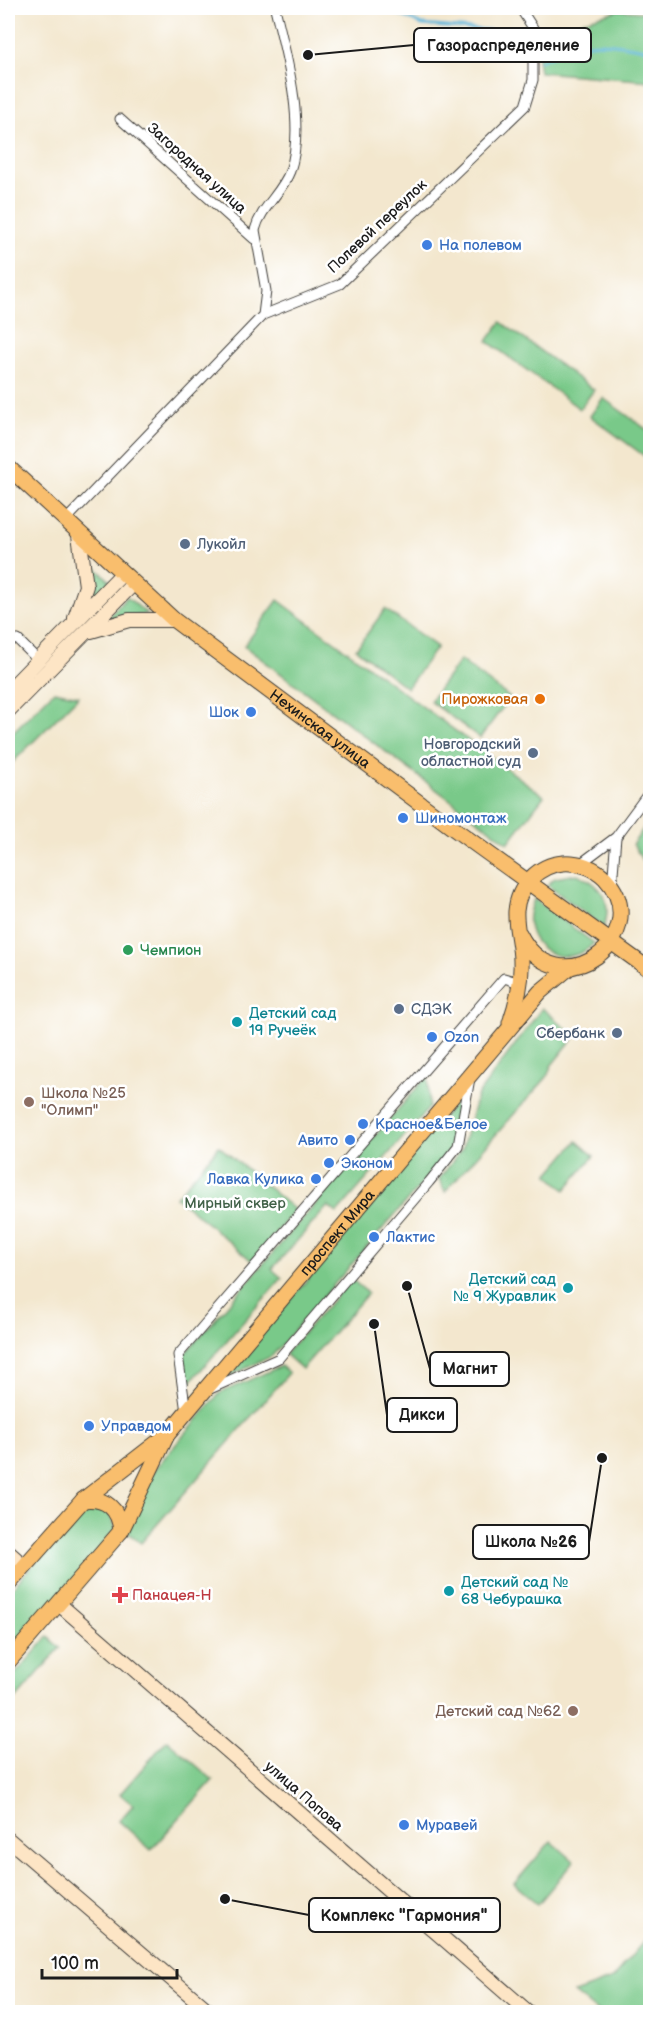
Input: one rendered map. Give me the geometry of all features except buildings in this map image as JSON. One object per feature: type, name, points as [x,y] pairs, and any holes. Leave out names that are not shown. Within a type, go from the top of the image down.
[{"type":"main road","name":"Нехинская улица","points":[[8,467],[79,536],[174,620],[528,882],[651,970]]},
{"type":"main road","points":[[528,882],[550,866],[580,864],[603,876],[612,886],[621,914],[612,943]]},
{"type":"main road","name":"проспект Мира","points":[[509,1029],[520,983],[519,933],[516,912],[518,901],[528,882]]},
{"type":"main road","points":[[519,933],[531,952],[539,958],[549,963],[570,967]]},
{"type":"main road","name":"проспект Мира","points":[[10,1579],[83,1500],[167,1435],[540,992],[570,967],[594,961],[612,943]]},
{"type":"main road","name":"проспект Мира","points":[[8,1662],[121,1531],[167,1435]]},
{"type":"main road","points":[[83,1500],[99,1500],[111,1506],[119,1518],[121,1531]]},
{"type":"street","points":[[263,315],[266,291],[254,239],[258,220],[280,190],[290,170],[297,134],[285,51],[276,8]]},
{"type":"street","name":"Полевой переулок","points":[[64,522],[263,315],[340,284],[525,106],[533,80],[533,28],[520,8]]},
{"type":"street","name":"Загородная улица","points":[[120,119],[254,239]]},
{"type":"street","points":[[64,633],[78,613],[84,594],[85,570],[79,536]]},
{"type":"street","points":[[8,691],[64,633],[127,579]]},
{"type":"street","points":[[8,711],[77,640],[127,579]]},
{"type":"street","points":[[77,640],[112,622],[139,619],[174,620]]},
{"type":"street","points":[[8,639],[18,640],[38,660]]},
{"type":"street","points":[[580,864],[616,837],[651,791]]},
{"type":"street","points":[[612,886],[616,837]]},
{"type":"street","points":[[186,1412],[178,1355],[504,978],[520,983]]},
{"type":"street","points":[[203,1393],[279,1358],[429,1182],[458,1146],[471,1075]]},
{"type":"street","points":[[8,1552],[24,1566]]},
{"type":"street","name":"улица Попова","points":[[59,1604],[528,2013]]},
{"type":"street","points":[[8,1839],[210,2013]]},
{"type":"green space","points":[[619,10],[650,13],[650,81],[540,72],[534,35]]},
{"type":"green space","points":[[501,322],[594,390],[580,409],[487,341]]},
{"type":"green space","points":[[603,398],[650,432],[650,460],[590,416]]},
{"type":"green space","points":[[89,561],[110,581],[86,605]]},
{"type":"green space","points":[[127,597],[147,614],[105,620]]},
{"type":"green space","points":[[278,600],[544,796],[508,843],[244,646]]},
{"type":"green space","points":[[385,609],[437,647],[407,688],[356,649]]},
{"type":"green space","points":[[460,660],[510,698],[480,738],[430,701]]},
{"type":"green space","points":[[54,691],[79,696],[8,767],[8,737]]},
{"type":"green space","points":[[650,819],[650,874],[633,844]]},
{"type":"green space","points":[[577,874],[593,883],[603,894],[607,909],[604,927],[547,885],[555,878]]},
{"type":"green space","points":[[534,899],[594,943],[582,952],[568,956],[556,955],[544,949],[535,941],[530,929],[529,915]]},
{"type":"green space","points":[[542,1008],[575,1036],[551,1066],[547,1077],[445,1192],[439,1179],[462,1149],[477,1096]]},
{"type":"green space","points":[[428,1075],[429,1108],[337,1213],[328,1206],[272,1269],[282,1278],[186,1387],[183,1356]]},
{"type":"green space","points":[[461,1096],[453,1148],[272,1356],[224,1379]]},
{"type":"green space","points":[[577,1141],[594,1156],[565,1190],[548,1175]]},
{"type":"green space","name":"Мирный сквер","points":[[219,1146],[295,1210],[252,1261],[176,1197]]},
{"type":"green space","points":[[351,1279],[368,1293],[302,1369],[285,1354]]},
{"type":"green space","points":[[281,1366],[289,1373],[141,1543],[127,1532],[153,1471],[220,1393]]},
{"type":"green space","points":[[89,1504],[108,1509],[116,1529],[8,1656],[8,1593],[83,1507]]},
{"type":"green space","points":[[48,1637],[60,1648],[8,1708],[8,1682]]},
{"type":"green space","points":[[167,1740],[213,1780],[151,1850],[119,1821],[133,1805],[120,1794]]},
{"type":"green space","points":[[551,1841],[574,1861],[538,1904],[514,1884]]},
{"type":"green space","points":[[650,1934],[650,2012],[598,2012],[574,1993],[612,1979]]},
{"type":"waterway","points":[[385,8],[422,25],[522,33]]},
{"type":"waterway","points":[[540,61],[583,45],[605,43],[650,50]]},
{"type":"place","name":"Газораспределение","points":[[308,55]]},
{"type":"place","name":"На полевом","points":[[427,245]]},
{"type":"place","name":"Лукойл","points":[[185,544]]},
{"type":"place","name":"Пирожковая","points":[[540,699]]},
{"type":"place","name":"Шок","points":[[251,712]]},
{"type":"place","name":"Новгородский областной суд","points":[[533,753]]},
{"type":"place","name":"Шиномонтаж","points":[[403,818]]},
{"type":"place","name":"Чемпион","points":[[128,950]]},
{"type":"place","name":"СДЭК","points":[[399,1009]]},
{"type":"place","name":"Детский сад 19 Ручеёк","points":[[237,1022]]},
{"type":"place","name":"Сбербанк","points":[[617,1033]]},
{"type":"place","name":"Ozon","points":[[432,1037]]},
{"type":"place","name":"Школа №25 \"Олимп\"","points":[[29,1102]]},
{"type":"place","name":"Красное&Белое","points":[[363,1124]]},
{"type":"place","name":"Авито","points":[[350,1140]]},
{"type":"place","name":"Эконом","points":[[329,1163]]},
{"type":"place","name":"Лавка Кулика","points":[[316,1179]]},
{"type":"place","name":"Лактис","points":[[374,1237]]},
{"type":"place","name":"Магнит","points":[[407,1286]]},
{"type":"place","name":"Детский сад № 9 Журавлик","points":[[568,1288]]},
{"type":"place","name":"Дикси","points":[[374,1324]]},
{"type":"place","name":"Управдом","points":[[89,1426]]},
{"type":"place","name":"Школа №26","points":[[602,1458]]},
{"type":"place","name":"Детский сад № 68 Чебурашка","points":[[449,1591]]},
{"type":"place","name":"Панацея-Н","points":[[120,1595]]},
{"type":"place","name":"Детский сад №62","points":[[573,1711]]},
{"type":"place","name":"Муравей","points":[[404,1825]]},
{"type":"place","name":"Комплекс \"Гармония\"","points":[[225,1899]]}]
